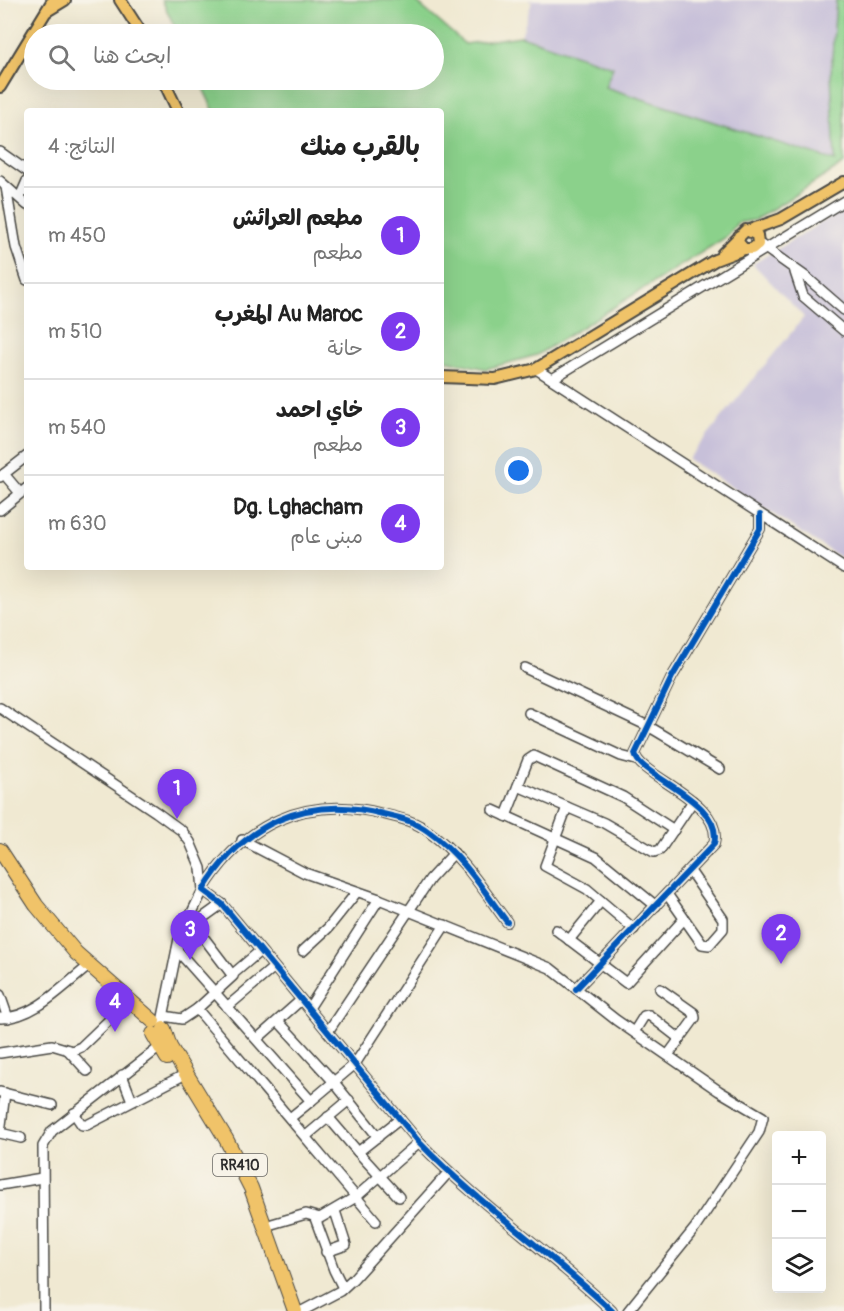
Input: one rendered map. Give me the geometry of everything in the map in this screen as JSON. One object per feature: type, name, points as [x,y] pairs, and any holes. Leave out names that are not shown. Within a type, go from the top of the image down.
[{"type":"highway","name":"RR410","points":[[0,850],[36,905],[90,965],[129,1001],[159,1024],[173,1053],[241,1167],[295,1311]]},
{"type":"highway","name":"RR410","points":[[159,1024],[160,1047],[241,1181],[288,1311]]},
{"type":"main road","points":[[38,24],[54,0]]},
{"type":"main road","points":[[46,11],[65,0]]},
{"type":"main road","points":[[115,0],[124,3]]},
{"type":"main road","points":[[0,87],[24,47]]},
{"type":"main road","points":[[168,90],[176,108]]},
{"type":"main road","points":[[715,260],[739,236],[780,219],[844,182]]},
{"type":"main road","points":[[444,377],[495,379],[536,369],[715,260],[761,244],[780,219]]},
{"type":"main road","points":[[750,230],[757,235],[761,244]]},
{"type":"main road","points":[[739,236],[738,242],[744,249]]},
{"type":"street","points":[[0,152],[24,169]]},
{"type":"street","points":[[3,184],[24,202]]},
{"type":"street","points":[[3,184],[16,247],[24,271]]},
{"type":"street","points":[[20,197],[24,188]]},
{"type":"street","points":[[552,379],[761,244],[844,201]]},
{"type":"street","points":[[761,244],[844,310]]},
{"type":"street","points":[[795,272],[803,297],[844,331]]},
{"type":"street","points":[[536,369],[844,568]]},
{"type":"street","points":[[0,510],[24,491],[2,476],[24,458]]},
{"type":"street","points":[[636,760],[635,751],[672,676],[760,529],[760,515]]},
{"type":"street","points":[[525,668],[648,726],[720,770]]},
{"type":"street","points":[[0,708],[182,831],[201,868],[203,890],[222,904],[273,968],[329,1030],[419,1142],[448,1173],[583,1284],[612,1311]]},
{"type":"street","points":[[529,713],[621,756],[636,760],[693,801],[712,824],[715,836],[710,851],[576,989]]},
{"type":"street","points":[[506,816],[529,759],[536,756],[623,797],[674,830]]},
{"type":"street","points":[[518,786],[604,823],[654,852],[660,850],[693,801]]},
{"type":"street","points":[[567,807],[544,862],[546,867],[578,883],[634,929]]},
{"type":"street","points":[[260,951],[232,974],[232,979],[197,1009],[183,1019],[159,1024],[177,950],[203,890],[219,864],[242,840],[285,816],[324,809],[363,808],[416,823],[454,853],[507,922]]},
{"type":"street","points":[[493,810],[596,857],[656,906]]},
{"type":"street","points":[[242,840],[305,873],[356,893],[379,899],[544,965],[719,1091],[763,1117],[764,1123],[695,1228],[628,1311]]},
{"type":"street","points":[[329,1030],[430,879],[454,853]]},
{"type":"street","points":[[667,894],[705,946],[711,944],[724,926],[722,916],[690,871]]},
{"type":"street","points":[[303,951],[328,928],[356,893]]},
{"type":"street","points":[[309,1008],[379,899]]},
{"type":"street","points":[[569,940],[601,901]]},
{"type":"street","points":[[191,921],[222,904]]},
{"type":"street","points":[[556,930],[626,983],[684,919]]},
{"type":"street","points":[[191,921],[232,974]]},
{"type":"street","points":[[290,1118],[355,1064],[445,925]]},
{"type":"street","points":[[177,950],[310,1101]]},
{"type":"street","points":[[0,995],[4,1018],[32,1010],[90,965]]},
{"type":"street","points":[[227,1007],[273,968]]},
{"type":"street","points":[[660,989],[694,1013],[696,1018],[668,1055]]},
{"type":"street","points":[[257,1039],[301,1000]]},
{"type":"street","points":[[68,1050],[89,1043],[129,1001]]},
{"type":"street","points":[[197,1009],[376,1221]]},
{"type":"street","points":[[634,1032],[644,1016],[649,1015],[680,1039]]},
{"type":"street","points":[[278,1021],[333,1081],[378,1137]]},
{"type":"street","points":[[0,1053],[52,1045],[68,1050],[87,1071]]},
{"type":"street","points":[[44,1311],[43,1146],[47,1138],[74,1113],[160,1047]]},
{"type":"street","points":[[122,1075],[132,1101]]},
{"type":"street","points":[[74,1113],[82,1125],[87,1125],[180,1077]]},
{"type":"street","points":[[21,1138],[0,1133],[3,1093],[52,1105]]},
{"type":"street","points":[[306,1136],[349,1100]]},
{"type":"street","points":[[328,1117],[399,1197]]},
{"type":"street","points":[[358,1152],[400,1119]]},
{"type":"street","points":[[265,1226],[301,1215],[315,1218],[335,1211],[356,1197],[419,1142]]},
{"type":"street","points":[[302,1311],[343,1288],[448,1173]]},
{"type":"street","points":[[0,1185],[42,1178]]},
{"type":"street","points":[[327,1252],[346,1245],[335,1211]]},
{"type":"street","points":[[315,1218],[343,1288]]},
{"type":"shaded area","points":[[528,0],[836,0],[831,73],[836,161],[605,87],[613,67],[521,36],[532,2]]},
{"type":"shaded area","points":[[844,209],[844,560],[688,459],[804,317],[753,264]]},
{"type":"green space","points":[[162,0],[414,0],[442,24],[173,24]]},
{"type":"green space","points":[[836,0],[844,0],[844,164],[755,220],[737,223],[728,236],[537,355],[486,369],[444,360],[444,108],[213,108],[204,90],[444,90],[444,26],[465,44],[521,36],[613,67],[605,87],[835,161],[831,73]]},
{"type":"cycle path","points":[[576,989],[714,844],[714,829],[707,815],[695,803],[640,763],[635,754],[672,677],[760,529],[760,515]]},
{"type":"cycle path","points":[[507,922],[462,863],[429,832],[401,819],[355,809],[328,808],[303,812],[279,820],[257,832],[237,847],[203,890],[222,904],[419,1142],[465,1186],[612,1311]]},
{"type":"place","name":"مطعم العرائش","points":[[177,819]]},
{"type":"place","name":"خاي احمد","points":[[190,960]]},
{"type":"place","name":"Au Maroc المغرب","points":[[781,964]]},
{"type":"place","name":"Dg. Lghacham","points":[[115,1032]]}]
